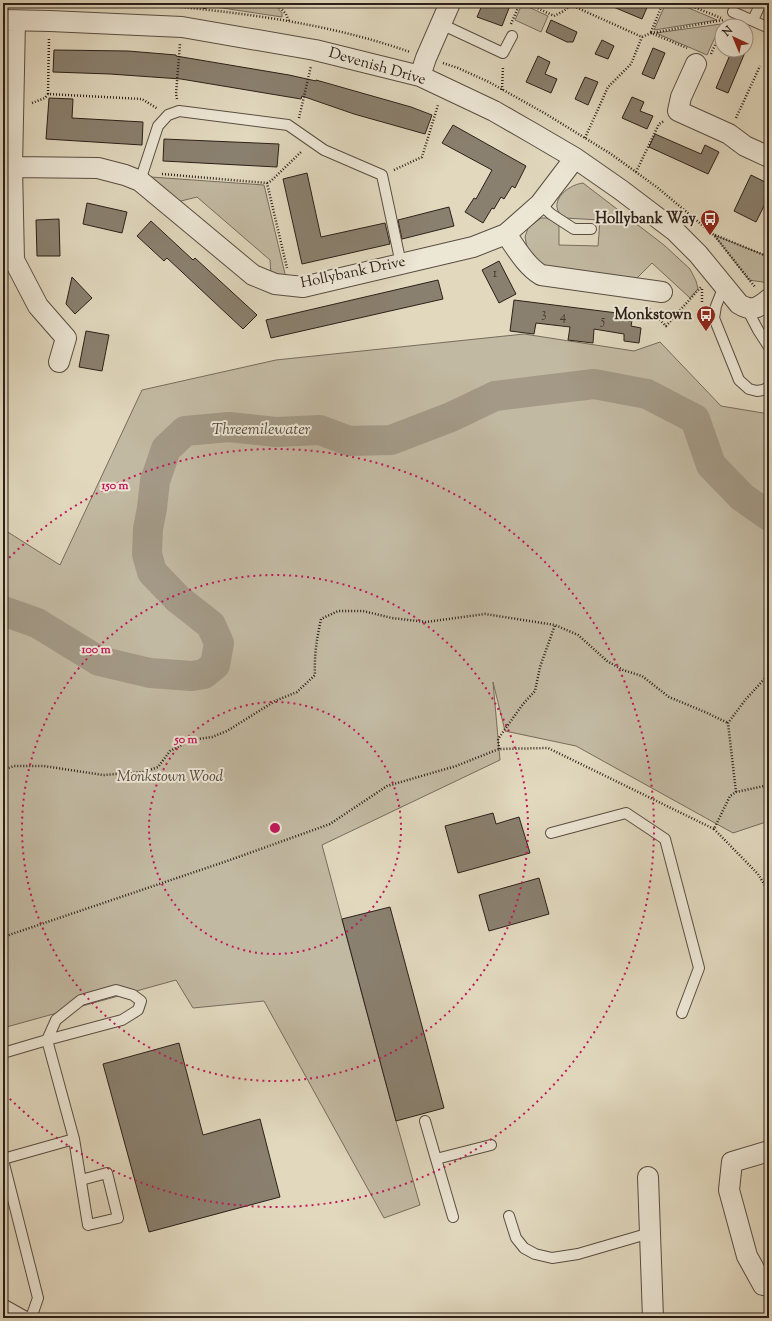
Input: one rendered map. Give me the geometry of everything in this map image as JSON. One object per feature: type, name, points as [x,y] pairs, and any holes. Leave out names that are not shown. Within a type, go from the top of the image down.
[{"type":"street","points":[[420,76],[426,58],[450,3]]},
{"type":"street","points":[[9,20],[8,90],[13,110],[12,167],[14,260],[38,306],[66,338],[59,362]]},
{"type":"street","name":"Devenish Drive","points":[[9,20],[182,27],[315,50],[420,76],[494,111],[575,158],[621,190],[675,231],[698,254],[739,304],[747,309]]},
{"type":"street","points":[[696,64],[681,97],[678,111],[729,134],[745,146],[769,156]]},
{"type":"street","name":"Hollybank Drive","points":[[12,167],[98,168],[125,175],[142,177],[253,275],[275,284],[303,287],[473,247],[506,234],[540,204],[575,158]]},
{"type":"street","points":[[506,234],[526,262],[535,272],[541,275],[662,292]]},
{"type":"street","points":[[747,309],[754,308],[769,299]]},
{"type":"street","points":[[769,1151],[732,1162],[729,1190],[747,1256],[763,1285],[769,1286]]},
{"type":"street","points":[[648,1177],[654,1318]]},
{"type":"lane","points":[[754,18],[760,3]]},
{"type":"lane","points":[[733,12],[748,18]]},
{"type":"lane","points":[[754,20],[769,28]]},
{"type":"lane","points":[[441,24],[503,53],[512,36]]},
{"type":"lane","points":[[142,177],[158,126],[168,115],[179,111],[288,125],[324,150],[382,175],[402,264]]},
{"type":"lane","points":[[540,204],[551,214],[574,229],[591,229]]},
{"type":"lane","points":[[724,286],[716,306],[714,318],[739,380],[749,389],[757,391],[769,387]]},
{"type":"lane","points":[[747,309],[769,347]]},
{"type":"lane","points":[[551,833],[626,813],[665,839],[699,968],[682,1013]]},
{"type":"lane","points":[[3,1053],[47,1040],[122,1020],[138,1010],[141,1001],[133,995],[116,990],[81,1000],[56,1020],[47,1040],[74,1139],[88,1225],[118,1218],[107,1173],[81,1180]]},
{"type":"lane","points":[[425,1121],[453,1217]]},
{"type":"lane","points":[[31,1318],[38,1298],[3,1159],[74,1139]]},
{"type":"lane","points":[[436,1159],[491,1145]]},
{"type":"lane","points":[[509,1216],[516,1238],[524,1248],[535,1254],[552,1258],[578,1254],[650,1233]]},
{"type":"lane","points":[[3,1304],[28,1318]]},
{"type":"path","points":[[205,3],[205,9]]},
{"type":"path","points":[[276,3],[286,14],[289,21]]},
{"type":"path","points":[[512,36],[510,26],[520,3]]},
{"type":"path","points":[[527,3],[554,16],[565,11],[571,4],[642,37]]},
{"type":"path","points":[[651,33],[663,3]]},
{"type":"path","points":[[585,138],[608,87],[631,64],[642,37],[651,33],[725,20],[684,3]]},
{"type":"path","points":[[13,110],[45,98],[48,94],[50,21]]},
{"type":"path","points":[[179,111],[176,94],[182,27]]},
{"type":"path","points":[[651,33],[689,49],[696,64],[710,57],[714,48]]},
{"type":"path","points":[[295,130],[301,111],[315,50]]},
{"type":"path","points":[[502,90],[503,53]]},
{"type":"path","points":[[729,134],[760,66]]},
{"type":"path","points":[[382,175],[422,157],[443,87]]},
{"type":"path","points":[[48,94],[142,99],[168,115]]},
{"type":"path","points":[[636,172],[659,124],[678,111]]},
{"type":"path","points":[[142,177],[267,183],[272,181],[311,142]]},
{"type":"path","points":[[267,183],[291,286]]},
{"type":"path","points":[[714,235],[769,258]]},
{"type":"path","points":[[699,280],[703,293],[702,303],[714,318]]},
{"type":"path","points":[[3,770],[14,766],[44,766],[103,775],[144,772],[158,767],[170,751],[191,740],[212,737],[227,731],[275,701],[297,692],[315,675],[314,657],[321,619],[338,611],[363,611],[392,618],[426,622],[485,614],[555,625],[578,635],[607,661],[624,670],[642,676],[669,697],[728,723]]},
{"type":"path","points":[[499,749],[498,740],[523,704],[535,691],[540,667],[555,625]]},
{"type":"path","points":[[736,792],[728,723],[746,699],[769,674]]},
{"type":"path","points":[[3,937],[230,860],[330,824],[387,786],[456,766],[499,749],[548,748],[714,829],[758,874],[769,892]]},
{"type":"path","points":[[714,829],[730,796],[736,792],[769,785]]},
{"type":"green space","points":[[206,3],[273,3],[282,13],[282,17],[209,6]]},
{"type":"green space","points":[[666,3],[677,3],[714,19],[714,20],[654,30]]},
{"type":"green space","points":[[522,4],[548,16],[541,32],[515,20]]},
{"type":"green space","points":[[714,25],[714,40],[707,55],[656,33]]},
{"type":"green space","points":[[151,177],[264,185],[286,278],[271,276],[270,260],[197,197],[177,202],[154,182]]},
{"type":"green space","points":[[583,183],[664,245],[690,269],[698,289],[690,298],[652,263],[637,278],[627,281],[542,268],[527,247],[525,237],[528,228],[541,218],[547,218],[559,225],[559,245],[598,246],[600,220],[565,218],[559,213],[557,207],[557,202],[560,196],[570,187]]},
{"type":"green space","points":[[714,235],[769,257],[769,283],[749,280]]},
{"type":"green space","name":"Monkstown Wood","points":[[524,334],[634,351],[660,342],[721,406],[769,414],[769,821],[733,833],[576,746],[505,731],[493,682],[500,760],[322,845],[420,1205],[384,1218],[264,1001],[193,1008],[176,980],[3,1028],[3,529],[60,565],[142,390],[276,360]]},
{"type":"building","points":[[483,3],[511,3],[502,26],[477,17]]},
{"type":"building","points":[[604,3],[649,3],[642,19]]},
{"type":"building","points":[[551,20],[577,32],[573,42],[567,42],[546,32]]},
{"type":"building","points":[[602,40],[614,46],[608,59],[595,54]]},
{"type":"building","points":[[653,48],[665,53],[654,79],[642,74]]},
{"type":"building","points":[[54,50],[128,51],[176,55],[316,80],[411,107],[432,115],[425,134],[354,114],[302,96],[301,99],[181,79],[53,72]]},
{"type":"building","points":[[538,56],[550,62],[545,74],[557,79],[551,93],[526,82]]},
{"type":"building","points":[[729,58],[743,58],[728,93],[716,88]]},
{"type":"building","points":[[585,77],[598,82],[588,105],[575,99]]},
{"type":"building","points":[[632,97],[644,102],[640,111],[653,116],[647,129],[622,118]]},
{"type":"building","points":[[49,98],[73,99],[72,118],[143,122],[142,145],[46,139]]},
{"type":"building","points":[[453,125],[526,166],[515,188],[512,186],[504,199],[501,197],[483,223],[465,212],[474,198],[476,199],[492,170],[442,143]]},
{"type":"building","points":[[655,134],[701,154],[705,145],[719,152],[708,174],[649,147]]},
{"type":"building","points":[[164,139],[279,144],[277,167],[163,161]]},
{"type":"building","points":[[307,173],[321,237],[385,223],[390,244],[302,264],[283,179]]},
{"type":"building","points":[[751,175],[769,184],[769,196],[756,222],[734,211]]},
{"type":"building","points":[[87,203],[127,212],[122,233],[83,224]]},
{"type":"building","points":[[449,207],[454,226],[402,239],[398,220]]},
{"type":"building","points":[[59,219],[60,256],[37,256],[36,220]]},
{"type":"building","points":[[151,221],[193,260],[195,258],[257,315],[243,329],[167,258],[164,261],[137,236]]},
{"type":"building","points":[[499,261],[516,294],[499,303],[482,270]]},
{"type":"building","points":[[72,277],[92,298],[75,314],[66,304]]},
{"type":"building","points":[[438,280],[443,299],[271,338],[266,320]]},
{"type":"building","points":[[514,300],[633,315],[631,326],[641,328],[639,343],[624,341],[624,334],[594,329],[593,343],[568,340],[570,327],[536,323],[534,334],[510,331]]},
{"type":"building","points":[[86,331],[109,335],[102,371],[79,367]]},
{"type":"building","points":[[493,813],[496,824],[519,817],[530,853],[458,873],[445,826]]},
{"type":"building","points":[[539,878],[549,914],[489,931],[479,895]]},
{"type":"building","points":[[390,907],[444,1108],[396,1121],[342,919]]},
{"type":"building","points":[[179,1043],[203,1135],[260,1119],[280,1197],[149,1232],[103,1064]]},
{"type":"waterway","name":"Threemilewater","points":[[3,611],[37,623],[99,661],[150,673],[192,676],[204,674],[215,665],[219,643],[211,625],[178,599],[152,572],[147,554],[148,529],[155,481],[166,449],[185,431],[229,427],[276,432],[320,430],[349,441],[391,440],[451,417],[495,396],[594,384],[647,394],[695,419],[711,465],[742,497],[769,516]]},
{"type":"place","name":"Hollybank Way","points":[[710,236]]},
{"type":"place","name":"Monkstown","points":[[706,332]]}]
